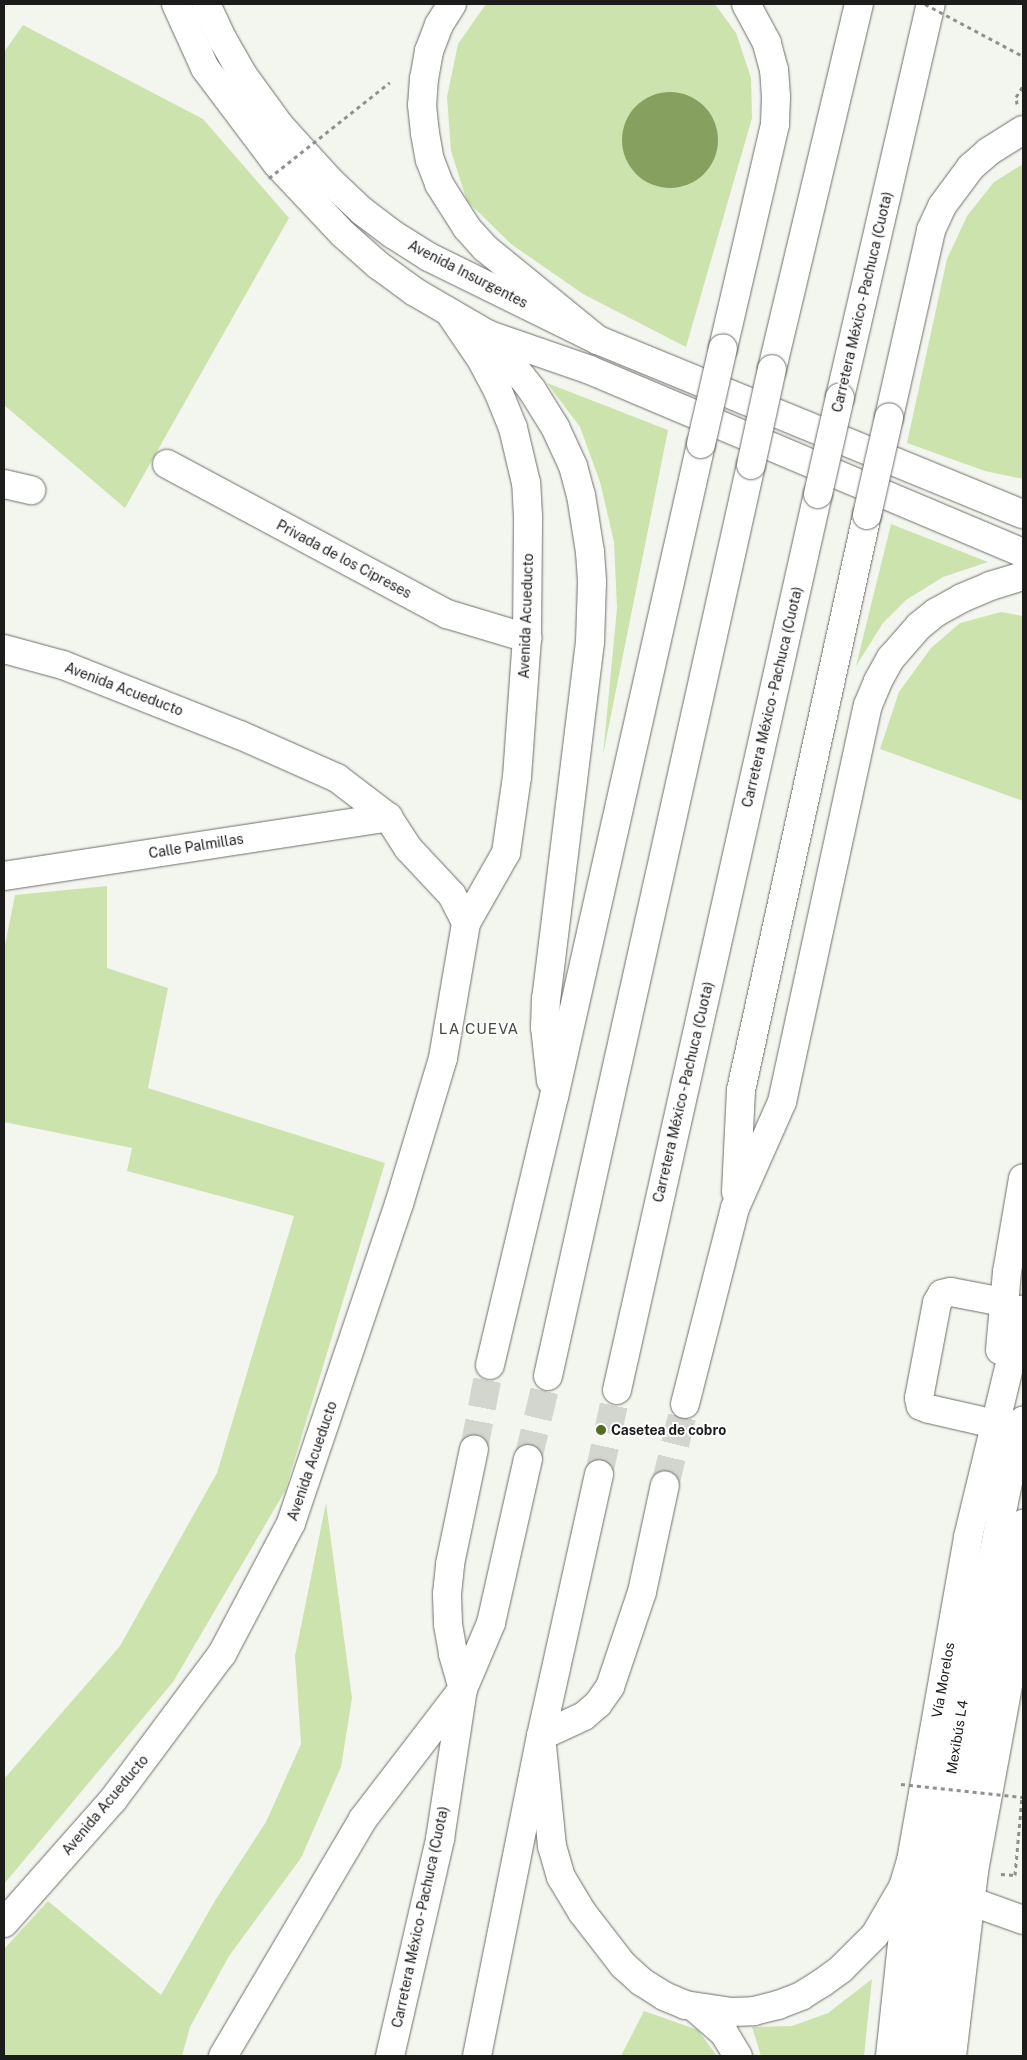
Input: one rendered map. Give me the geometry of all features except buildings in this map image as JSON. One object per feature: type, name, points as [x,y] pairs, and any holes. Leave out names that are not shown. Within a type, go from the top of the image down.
[{"type":"main road","points":[[176,4],[205,68],[277,164],[343,234],[378,265],[451,315],[489,335],[590,370],[1023,553]]},
{"type":"main road","name":"Avenida Insurgentes","points":[[206,4],[223,40],[261,101],[330,181],[362,211],[394,235],[429,257],[598,340]]},
{"type":"main road","points":[[452,4],[439,25],[429,51],[422,105],[425,133],[430,160],[439,184],[456,214],[485,248],[598,340],[1023,514]]},
{"type":"main road","points":[[490,1365],[554,1097],[775,124],[774,70],[767,43],[746,4]]},
{"type":"main road","points":[[548,1376],[772,368],[859,4]]},
{"type":"main road","name":"Carretera México - Pachuca (Cuota)","points":[[617,1390],[818,494],[931,4]]},
{"type":"main road","points":[[735,1208],[740,1090],[931,230],[942,206],[971,167],[988,152],[1023,130]]},
{"type":"main road","name":"Avenida Acueducto","points":[[4,1923],[113,1800],[222,1654],[291,1522],[399,1204],[444,1058],[466,923],[506,853],[517,777],[527,638],[528,517],[526,483],[521,455],[513,428],[498,391],[479,356],[451,315]]},
{"type":"main road","points":[[489,335],[532,390],[558,435],[573,466],[581,495],[590,552],[592,582],[590,642],[546,998],[547,1062],[554,1097]]},
{"type":"main road","name":"Privada de los Cipreses","points":[[167,464],[447,614],[527,638]]},
{"type":"main road","points":[[4,484],[31,490]]},
{"type":"main road","points":[[978,495],[1023,505]]},
{"type":"main road","points":[[685,1404],[735,1208],[782,1102],[861,730],[878,680],[904,641],[935,612],[983,589],[1023,576]]},
{"type":"main road","name":"Avenida Acueducto","points":[[4,649],[64,665],[240,735],[337,778],[388,816],[408,848],[452,895],[466,923]]},
{"type":"main road","name":"Calle Palmillas","points":[[4,876],[388,816]]},
{"type":"main road","name":"Vía Morelos","points":[[890,2056],[911,1861],[968,1536],[1002,1394],[1013,1306],[1023,1178]]},
{"type":"main road","points":[[995,1424],[929,1409],[921,1406],[919,1398],[936,1303],[942,1294],[951,1292],[1013,1306]]},
{"type":"main road","name":"Mexibús L4","points":[[912,2056],[931,1900],[963,1700],[1010,1473],[1023,1421]]},
{"type":"main road","points":[[223,2056],[363,1819],[463,1689],[453,1653],[448,1624],[447,1594],[450,1564],[474,1448]]},
{"type":"main road","name":"Carretera México - Pachuca (Cuota)","points":[[390,2056],[440,1839],[463,1689],[491,1623],[528,1459]]},
{"type":"main road","points":[[477,2056],[541,1736],[599,1474]]},
{"type":"main road","points":[[541,1736],[584,1716],[598,1704],[610,1687],[642,1592],[665,1485]]},
{"type":"main road","name":"Mexibús L4","points":[[934,2056],[955,1877],[998,1640],[1023,1524]]},
{"type":"main road","points":[[952,2056],[970,1901],[1023,1605]]},
{"type":"main road","points":[[541,1736],[552,1846],[561,1877],[582,1912],[623,1965],[642,1982],[664,1996],[694,2007],[731,2012],[754,2011],[786,2002],[822,1983],[841,1969],[875,1935],[902,1887],[911,1861]]},
{"type":"main road","points":[[970,1901],[1023,1920]]},
{"type":"main road","points":[[694,2007],[724,2033],[738,2056]]},
{"type":"path","points":[[925,4],[1023,56]]},
{"type":"path","points":[[269,178],[390,82]]},
{"type":"path","points":[[901,1784],[1022,1797],[1015,1875]]},
{"type":"shaded area","points":[[486,4],[715,4],[736,33],[751,78],[752,118],[686,347],[583,294],[511,244],[467,201],[451,151],[447,97],[458,44]]},
{"type":"shaded area","points":[[23,25],[203,119],[289,218],[125,508],[4,405],[4,52]]},
{"type":"shaded area","points":[[670,92],[688,96],[704,106],[714,122],[718,140],[714,158],[704,174],[688,184],[670,188],[652,184],[636,174],[626,158],[622,140],[626,122],[636,106],[652,96]]},
{"type":"shaded area","points":[[1023,164],[1023,479],[985,471],[907,443],[947,259],[967,216],[994,182]]},
{"type":"shaded area","points":[[547,383],[668,430],[603,755],[617,608],[614,542],[600,482],[580,427]]},
{"type":"shaded area","points":[[891,524],[988,562],[943,577],[906,600],[883,623],[856,666]]},
{"type":"shaded area","points":[[1001,612],[1023,616],[1023,801],[880,749],[899,692],[931,648],[960,623]]},
{"type":"shaded area","points":[[107,886],[107,968],[168,988],[148,1088],[385,1163],[285,1491],[173,1682],[4,1884],[4,1779],[120,1646],[217,1473],[294,1216],[127,1171],[132,1148],[4,1122],[4,950],[15,895]]},
{"type":"shaded area","points":[[326,1503],[352,1698],[341,1767],[301,1858],[229,1956],[190,2027],[182,2056],[4,2056],[4,1949],[48,1901],[161,1995],[216,1899],[266,1822],[301,1744],[295,1656]]},
{"type":"shaded area","points":[[872,1979],[864,2056],[761,2056],[752,2027],[792,2026],[828,2013]]},
{"type":"shaded area","points":[[644,2011],[698,2030],[717,2056],[621,2056]]},
{"type":"tunnel","points":[[474,1449],[490,1365]]},
{"type":"tunnel","points":[[528,1459],[548,1376]]},
{"type":"tunnel","points":[[599,1474],[617,1390]]},
{"type":"tunnel","points":[[665,1485],[685,1404]]},
{"type":"place","name":"Casetea de cobro","points":[[601,1430]]},
{"type":"district","name":"LA CUEVA","points":[[479,1029]]}]
